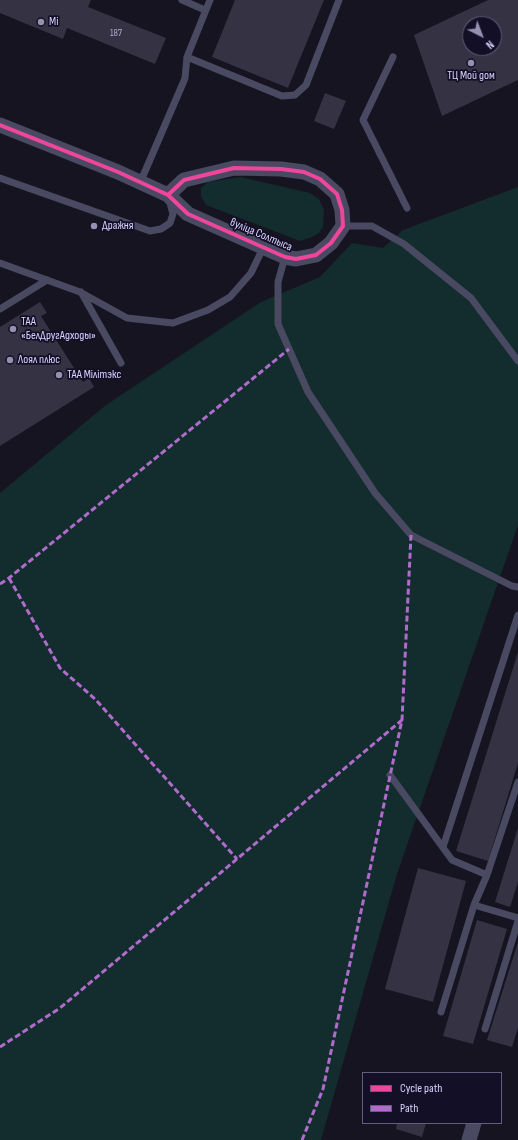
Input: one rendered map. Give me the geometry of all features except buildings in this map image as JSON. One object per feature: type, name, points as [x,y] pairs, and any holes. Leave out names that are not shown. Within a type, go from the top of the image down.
[{"type":"street","name":"вуліца Солтыса","points":[[0,125],[140,182],[168,195],[188,214],[285,257],[296,259],[316,255],[331,243],[343,226]]},
{"type":"street","points":[[168,195],[184,180],[234,168],[281,169],[304,172],[320,179],[336,194],[342,210],[343,226]]},
{"type":"street","points":[[469,1140],[474,1124]]},
{"type":"lane","points":[[182,0],[206,10]]},
{"type":"lane","points":[[140,182],[185,78],[187,57],[210,0]]},
{"type":"lane","points":[[187,57],[282,96],[295,95],[306,85],[339,0]]},
{"type":"lane","points":[[393,57],[363,120],[407,208]]},
{"type":"lane","points":[[0,178],[150,231],[161,229],[170,223],[172,214],[168,195]]},
{"type":"lane","points":[[343,226],[372,226],[404,244],[471,298],[518,361]]},
{"type":"lane","points":[[0,262],[80,292],[127,318],[173,323],[208,310],[230,297],[251,274],[263,248]]},
{"type":"lane","points":[[285,257],[278,282],[278,324],[308,392],[375,493],[411,535],[518,588]]},
{"type":"lane","points":[[0,309],[47,280]]},
{"type":"lane","points":[[80,292],[121,363]]},
{"type":"lane","points":[[443,847],[518,615]]},
{"type":"lane","points":[[390,775],[452,860],[487,875]]},
{"type":"lane","points":[[441,1012],[474,905],[487,875],[518,782]]},
{"type":"lane","points":[[474,905],[518,919],[485,1029]]},
{"type":"green space","points":[[240,177],[310,193],[319,199],[324,210],[323,227],[319,233],[300,241],[206,205],[201,197],[201,188],[208,182]]},
{"type":"green space","points":[[518,187],[518,525],[397,874],[321,1140],[0,1140],[0,493],[106,405],[261,302],[320,277],[352,243],[383,248],[403,230]]},
{"type":"marked path","points":[[0,584],[289,349]]},
{"type":"marked path","points":[[302,1140],[323,1089],[402,720],[411,535]]},
{"type":"marked path","points":[[9,578],[60,668],[96,700],[237,859]]},
{"type":"marked path","points":[[0,1047],[60,1008],[402,720]]},
{"type":"cycle path","points":[[0,125],[118,172],[168,195],[188,214],[285,257],[296,259],[316,255],[331,243],[343,226],[342,210],[337,194],[320,179],[304,172],[281,169],[234,168],[184,180],[168,195]]},
{"type":"place","name":"Mi","points":[[41,22]]},
{"type":"place","name":"ТЦ Мой дом","points":[[471,63]]},
{"type":"place","name":"Дражня","points":[[94,226]]},
{"type":"place","name":"ТАА «БелДругАдходы»","points":[[13,329]]},
{"type":"place","name":"Лоял плюс","points":[[10,360]]},
{"type":"place","name":"ТАА Мілітэкс","points":[[59,375]]}]
